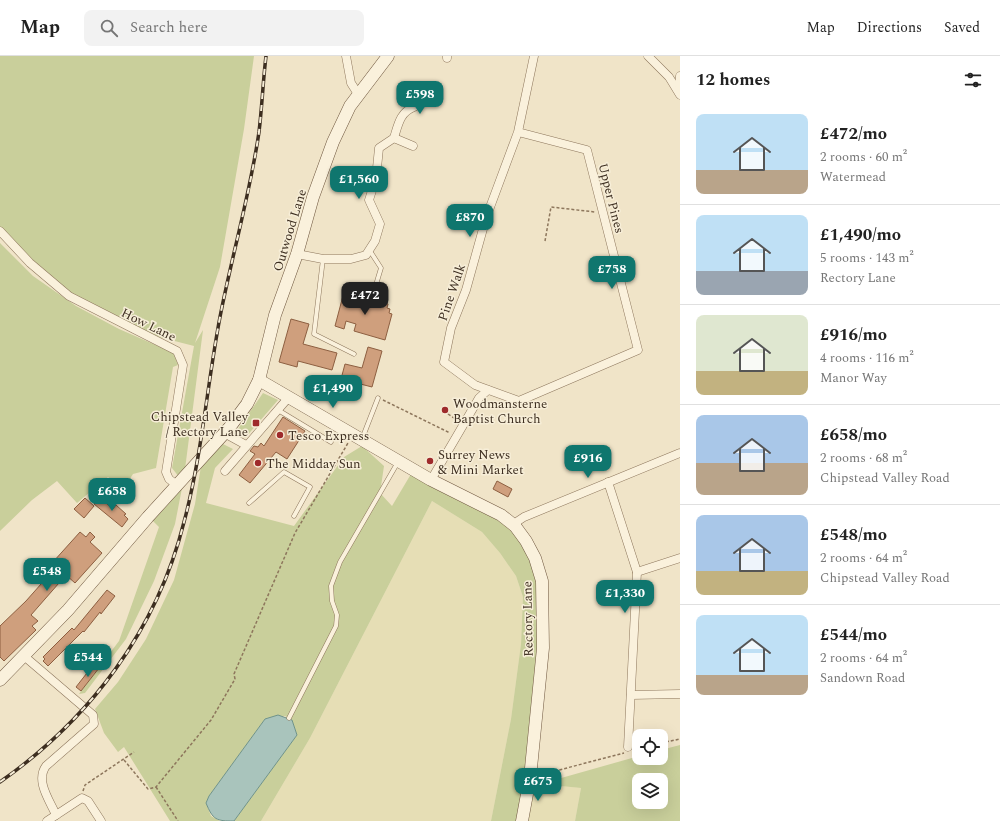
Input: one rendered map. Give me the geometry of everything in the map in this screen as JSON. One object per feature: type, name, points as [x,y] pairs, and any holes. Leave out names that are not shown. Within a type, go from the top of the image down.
[{"type":"main road","name":"Outwood Lane","points":[[0,680],[68,610],[224,433],[245,407],[259,380],[275,315],[298,254],[322,170],[343,118],[358,94],[388,56]]},
{"type":"main road","name":"Rectory Lane","points":[[259,380],[431,480],[501,515],[515,526],[535,558],[542,581],[543,648],[530,778],[522,821]]},
{"type":"street","points":[[346,56],[351,83],[358,94]]},
{"type":"street","name":"Pine Walk","points":[[488,390],[475,385],[444,362],[451,328],[466,290],[486,218],[518,132],[534,56]]},
{"type":"street","points":[[648,56],[668,77],[679,94]]},
{"type":"street","points":[[679,94],[680,76]]},
{"type":"street","points":[[298,254],[323,259],[356,258],[366,255],[370,251],[375,241],[380,224],[369,200],[376,178],[378,150],[380,146],[394,138],[401,117],[406,110],[414,107],[404,95]]},
{"type":"street","name":"Upper Pines","points":[[488,390],[519,401],[638,350],[587,150],[518,132]]},
{"type":"street","points":[[394,138],[413,146]]},
{"type":"street","name":"How Lane","points":[[0,231],[30,262],[69,296],[177,351],[183,365],[166,472],[169,480],[177,485]]},
{"type":"street","points":[[475,385],[479,398]]},
{"type":"street","points":[[431,480],[479,398],[488,390]]},
{"type":"street","points":[[225,471],[289,397]]},
{"type":"street","points":[[224,433],[246,445]]},
{"type":"street","points":[[515,526],[518,521],[524,517],[680,453]]},
{"type":"street","points":[[608,482],[637,572],[628,749]]},
{"type":"street","points":[[637,572],[680,558]]},
{"type":"street","points":[[24,656],[93,715],[95,719],[94,724],[43,771],[42,784],[56,815]]},
{"type":"street","points":[[631,695],[680,694]]},
{"type":"street","points":[[47,821],[80,800],[90,804],[101,821]]},
{"type":"lane","points":[[370,251],[381,268],[375,288]]},
{"type":"lane","points":[[323,259],[314,334],[354,354]]},
{"type":"lane","points":[[358,437],[378,398]]},
{"type":"lane","points":[[277,410],[331,442]]},
{"type":"lane","points":[[289,718],[336,626],[337,615],[332,601],[331,586],[340,562],[399,461]]},
{"type":"lane","points":[[249,503],[284,472],[310,487],[294,516]]},
{"type":"path","points":[[545,241],[551,207],[603,212]]},
{"type":"path","points":[[378,398],[456,436]]},
{"type":"path","points":[[448,414],[464,424]]},
{"type":"path","points":[[124,760],[148,789],[156,787],[211,720],[235,680],[234,674],[295,533],[358,437]]},
{"type":"path","points":[[668,742],[680,739]]},
{"type":"path","points":[[530,778],[628,749]]},
{"type":"path","points":[[80,800],[85,785],[134,752]]},
{"type":"path","points":[[156,787],[178,821]]},
{"type":"shaded area","points":[[432,501],[482,532],[500,553],[516,576],[523,597],[521,644],[511,719],[491,821],[261,821],[310,738]]},
{"type":"shaded area","points":[[532,783],[581,788],[575,821],[526,821]]},
{"type":"green space","points":[[0,56],[254,56],[244,129],[220,267],[195,343],[203,330],[185,469],[179,477],[172,468],[194,346],[159,337],[69,296],[0,231]]},
{"type":"green space","points":[[0,243],[33,276],[76,306],[119,329],[174,353],[178,365],[173,367],[156,468],[133,474],[124,488],[108,477],[77,503],[57,481],[32,500],[0,531]]},
{"type":"green space","points":[[263,393],[278,400],[245,438],[238,429]]},
{"type":"green space","points":[[223,444],[233,449],[215,468],[206,503],[294,526],[344,457],[362,446],[384,466],[380,493],[392,506],[411,474],[505,524],[518,538],[530,556],[537,575],[540,646],[519,821],[491,821],[511,719],[521,644],[523,597],[516,576],[500,553],[482,532],[432,501],[310,738],[261,821],[234,821],[297,735],[292,720],[285,716],[265,719],[209,796],[206,803],[211,816],[220,821],[170,821],[124,747],[118,752],[104,733],[95,709],[118,682],[146,639],[174,580],[195,504],[201,466]]},
{"type":"green space","points":[[182,488],[175,524],[154,581],[126,639],[85,693],[79,694],[119,641],[159,527],[153,521]]},
{"type":"green space","points":[[680,745],[680,821],[575,821],[581,788],[540,784],[632,758],[632,765],[668,765],[668,748]]},
{"type":"water","points":[[278,715],[292,720],[297,735],[234,821],[219,820],[213,816],[206,803],[209,796],[265,719]]},
{"type":"building","points":[[344,292],[388,304],[387,308],[390,309],[389,313],[392,314],[385,340],[354,331],[356,324],[346,321],[344,329],[335,326]]},
{"type":"building","points":[[291,319],[309,324],[303,344],[337,353],[332,370],[298,361],[297,367],[279,362]]},
{"type":"building","points":[[368,347],[382,351],[372,387],[341,379],[345,364],[362,368]]},
{"type":"building","points":[[283,417],[305,431],[287,459],[276,452],[250,483],[239,475],[255,454],[250,451],[254,446],[258,447],[261,443],[264,446]]},
{"type":"building","points":[[497,481],[512,489],[508,497],[493,489]]},
{"type":"building","points":[[85,498],[94,506],[84,518],[74,509]]},
{"type":"building","points":[[100,498],[113,509],[116,505],[126,514],[124,515],[128,519],[122,527],[94,504]]},
{"type":"building","points":[[80,532],[86,537],[90,532],[95,537],[90,542],[102,553],[75,583],[66,575],[31,615],[38,621],[32,626],[36,630],[4,661],[0,657],[0,626],[26,601],[57,566],[53,562]]},
{"type":"building","points":[[107,590],[115,596],[84,632],[83,631],[48,666],[43,661],[45,659],[43,657],[72,628],[74,630]]},
{"type":"building","points":[[94,664],[99,668],[81,691],[76,687]]},
{"type":"railway","points":[[0,782],[33,757],[63,730],[91,701],[116,669],[138,635],[157,599],[172,562],[190,497],[200,446],[220,317],[255,155],[259,132],[266,56]]},
{"type":"place","name":"Woodmansterne Baptist Church","points":[[445,410]]},
{"type":"place","name":"Chipstead Valley / Rectory Lane","points":[[256,423]]},
{"type":"place","name":"Tesco Express","points":[[280,435]]},
{"type":"place","name":"Surrey News & Mini Market","points":[[430,461]]},
{"type":"place","name":"The Midday Sun","points":[[258,463]]}]
